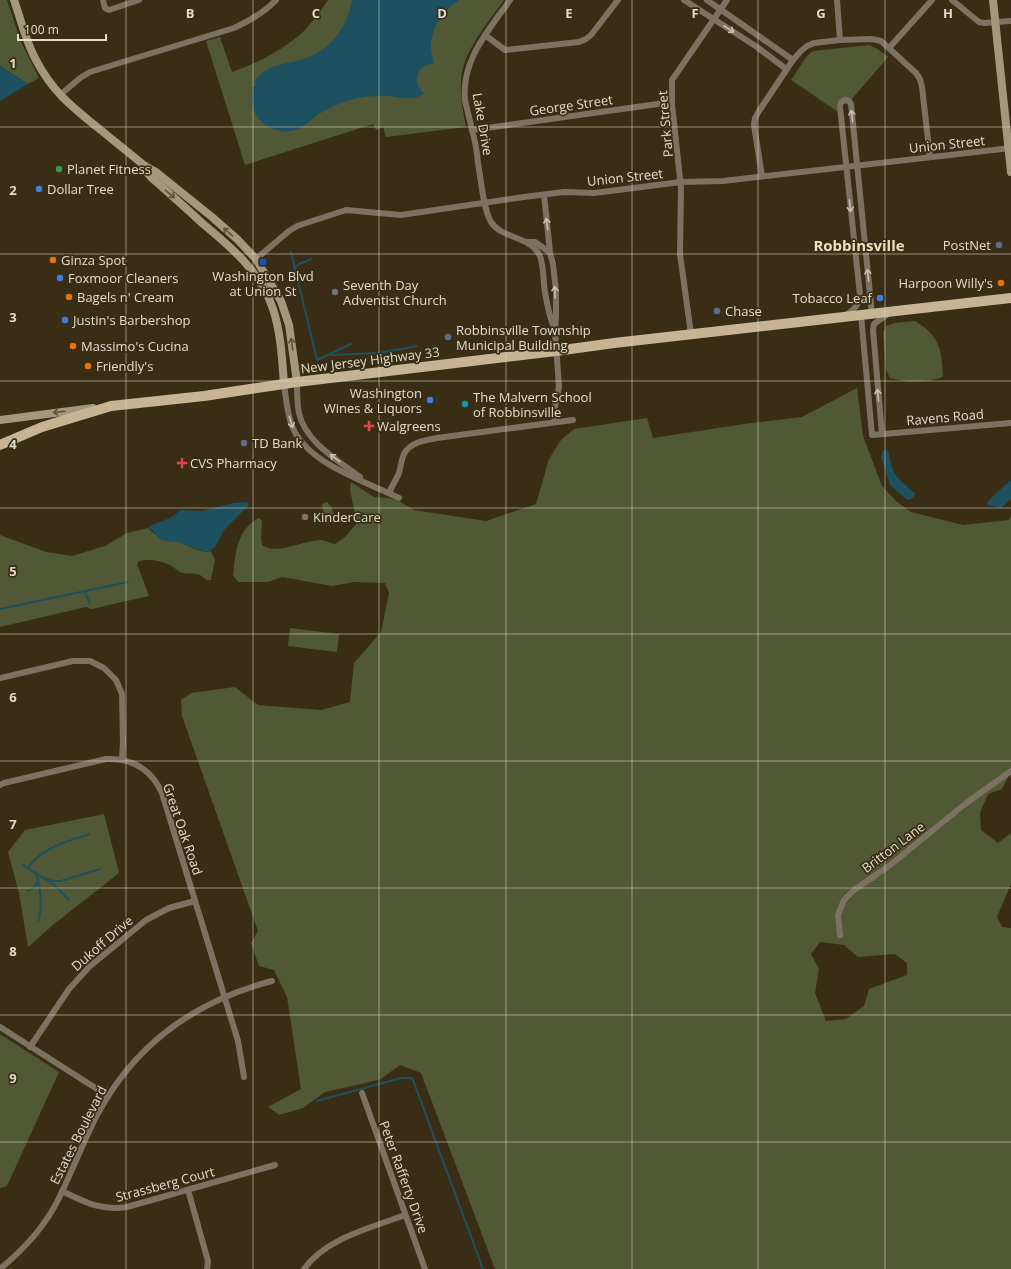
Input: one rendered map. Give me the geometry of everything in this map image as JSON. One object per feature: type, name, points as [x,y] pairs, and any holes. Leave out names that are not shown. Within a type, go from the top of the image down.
[{"type":"main road","name":"New Jersey Highway 33","points":[[0,445],[42,427],[111,406],[204,396],[297,382],[614,343],[1011,298]]},
{"type":"street","points":[[14,0],[28,43],[35,59],[42,72],[60,95],[76,110],[145,166],[156,172],[212,217],[256,259],[281,301],[289,325],[297,382],[299,413],[306,431],[322,448],[366,482]]},
{"type":"street","points":[[103,0],[107,9],[122,2],[139,0]]},
{"type":"street","points":[[60,95],[80,78],[90,72],[234,28],[250,20],[276,0]]},
{"type":"street","name":"Lake Drive","points":[[510,0],[473,54],[465,83],[466,106],[472,130],[485,203],[488,214],[495,227],[505,233],[528,242],[535,242],[550,253]]},
{"type":"street","points":[[485,36],[505,50],[579,42],[592,35],[618,0]]},
{"type":"street","points":[[684,0],[757,47],[786,70]]},
{"type":"street","points":[[707,0],[792,60]]},
{"type":"street","name":"Park Street","points":[[691,334],[680,254],[681,182],[672,102],[672,80],[727,0]]},
{"type":"street","points":[[837,0],[840,40]]},
{"type":"street","points":[[890,48],[932,0]]},
{"type":"street","points":[[952,0],[979,22],[1011,21]]},
{"type":"street","points":[[993,0],[1010,148],[1011,172]]},
{"type":"street","points":[[762,176],[754,125],[755,118],[759,111],[792,60],[800,51],[814,43],[840,40],[872,39],[880,41],[890,48],[916,73],[920,79],[922,87],[930,157]]},
{"type":"street","points":[[837,317],[852,311],[859,302],[860,295],[840,105],[841,102],[845,100],[849,101],[851,104],[872,314]]},
{"type":"street","name":"George Street","points":[[472,130],[672,102]]},
{"type":"street","name":"Union Street","points":[[256,259],[289,230],[346,210],[401,215],[564,192],[594,193],[681,182],[723,181],[1010,148]]},
{"type":"street","points":[[145,166],[145,170],[152,178],[214,232],[244,261],[262,286],[273,308],[279,332],[284,384],[290,420],[292,428],[300,442],[315,456],[329,464],[399,498]]},
{"type":"street","points":[[544,195],[550,253],[553,264],[556,291],[555,331],[559,387],[554,412],[555,422]]},
{"type":"street","points":[[528,242],[540,257],[546,301],[555,331]]},
{"type":"street","points":[[244,261],[256,259]]},
{"type":"street","points":[[252,271],[256,259]]},
{"type":"street","points":[[861,315],[872,435],[882,434],[872,330],[874,324],[894,311]]},
{"type":"street","points":[[0,420],[111,406]]},
{"type":"street","points":[[389,493],[399,473],[404,454],[408,448],[416,444],[432,439],[573,420]]},
{"type":"street","name":"Ravens Road","points":[[882,434],[1011,422]]},
{"type":"street","points":[[0,678],[73,661],[90,662],[104,668],[116,680],[122,694],[122,759]]},
{"type":"street","name":"Great Oak Road","points":[[0,785],[106,759],[122,759],[132,762],[153,778],[162,793],[238,1041],[244,1077]]},
{"type":"street","name":"Britton Lane","points":[[840,934],[838,915],[844,900],[854,890],[889,866],[965,804],[1011,770]]},
{"type":"street","name":"Dukoff Drive","points":[[30,1047],[69,989],[89,967],[146,920],[170,908],[195,901]]},
{"type":"street","name":"Estates Boulevard","points":[[0,1269],[15,1256],[38,1229],[57,1201],[97,1115],[108,1096],[128,1068],[152,1043],[180,1021],[224,997],[272,981]]},
{"type":"street","points":[[0,1028],[108,1096]]},
{"type":"street","name":"Peter Rafferty Drive","points":[[362,1093],[425,1269]]},
{"type":"street","name":"Strassberg Court","points":[[62,1191],[98,1207],[116,1209],[275,1165]]},
{"type":"street","points":[[188,1190],[208,1261],[208,1269]]},
{"type":"street","points":[[304,1269],[315,1257],[332,1244],[406,1215]]},
{"type":"green space","points":[[0,0],[7,0],[21,42],[39,78],[28,84],[0,66]]},
{"type":"green space","points":[[328,0],[504,0],[477,38],[462,70],[461,93],[466,127],[386,137],[383,127],[376,130],[373,124],[245,165],[206,41],[220,37],[232,72],[261,60],[297,37],[305,30]]},
{"type":"green space","points":[[869,45],[876,48],[888,57],[851,100],[841,102],[841,114],[791,80],[807,56],[813,51]]},
{"type":"green space","points":[[915,321],[929,332],[938,344],[942,359],[943,377],[916,382],[903,381],[890,378],[886,370],[883,333],[886,326],[895,323]]},
{"type":"green space","points":[[857,388],[863,436],[882,486],[896,501],[911,512],[963,525],[1008,520],[1011,517],[1011,771],[1002,789],[988,794],[980,813],[981,830],[998,843],[1011,833],[1011,884],[997,917],[1002,927],[1011,928],[1011,1269],[495,1269],[421,1073],[400,1065],[381,1079],[325,1092],[303,1108],[279,1115],[268,1107],[301,1089],[287,997],[274,970],[259,966],[251,943],[258,931],[182,716],[181,700],[191,693],[235,687],[258,705],[321,710],[350,702],[354,663],[381,632],[389,593],[385,583],[354,582],[332,586],[282,577],[268,582],[238,582],[233,575],[238,543],[241,536],[251,523],[259,518],[262,521],[262,545],[268,548],[275,549],[290,547],[320,540],[335,544],[345,537],[357,523],[350,490],[351,482],[374,497],[388,498],[399,501],[414,510],[486,521],[536,504],[549,459],[561,440],[574,429],[647,418],[653,438],[802,417]],"holes":[[[820,942],[844,945],[858,957],[895,954],[907,963],[907,975],[869,989],[864,1006],[846,1019],[826,1021],[815,993],[819,969],[811,954]]]},
{"type":"green space","points":[[327,502],[332,508],[335,520],[327,523],[325,522],[322,505]]},
{"type":"green space","points":[[148,528],[164,540],[179,542],[198,550],[207,552],[211,551],[215,560],[211,580],[206,580],[197,574],[180,572],[170,565],[162,562],[151,560],[139,561],[137,564],[149,596],[91,609],[86,607],[0,627],[0,535],[46,552],[72,556],[105,546],[127,533]]},
{"type":"green space","points":[[290,628],[339,634],[337,652],[288,646]]},
{"type":"green space","points":[[104,814],[119,873],[54,924],[28,947],[19,893],[8,852],[25,830]]},
{"type":"green space","points":[[0,1034],[59,1072],[7,1186],[0,1188]]},
{"type":"water","points":[[352,0],[459,0],[445,13],[435,27],[431,44],[434,63],[419,71],[417,77],[419,88],[424,94],[415,98],[381,96],[353,99],[328,109],[302,127],[292,131],[287,132],[272,129],[267,126],[259,119],[254,111],[252,87],[256,85],[254,82],[269,68],[300,60],[320,51],[328,45],[341,30],[350,11]]},
{"type":"water","points":[[0,66],[28,84],[0,101]]},
{"type":"water","points":[[886,450],[889,453],[894,472],[904,484],[915,493],[912,499],[906,499],[890,485],[881,456],[883,451]]},
{"type":"water","points":[[1011,480],[1011,499],[1001,508],[988,505],[987,503],[995,494]]},
{"type":"water","points":[[247,502],[249,504],[248,506],[225,529],[215,547],[208,552],[175,541],[165,541],[158,538],[153,531],[148,528],[170,518],[181,510],[201,511],[234,503]]},
{"type":"waterway","points":[[291,252],[317,360],[351,344]]},
{"type":"waterway","points":[[294,268],[311,259]]},
{"type":"waterway","points":[[331,355],[379,353],[417,346]]},
{"type":"waterway","points":[[0,609],[128,582]]},
{"type":"waterway","points":[[84,591],[90,604]]},
{"type":"waterway","points":[[28,868],[40,855],[48,850],[89,834]]},
{"type":"waterway","points":[[23,865],[53,884],[69,900]]},
{"type":"waterway","points":[[44,878],[61,881],[100,869]]},
{"type":"waterway","points":[[36,872],[40,897],[40,916],[38,922]]},
{"type":"waterway","points":[[28,891],[35,887],[37,883]]},
{"type":"waterway","points":[[317,1101],[401,1078],[411,1078],[413,1080],[483,1269]]},
{"type":"place","name":"Planet Fitness","points":[[59,169]]},
{"type":"place","name":"Dollar Tree","points":[[39,189]]},
{"type":"place","name":"PostNet","points":[[999,245]]},
{"type":"place","name":"Ginza Spot","points":[[53,260]]},
{"type":"place","name":"Washington Blvd at Union St","points":[[263,262]]},
{"type":"place","name":"Foxmoor Cleaners","points":[[60,278]]},
{"type":"place","name":"Harpoon Willy's","points":[[1001,283]]},
{"type":"place","name":"Seventh Day Adventist Church","points":[[335,292]]},
{"type":"place","name":"Bagels n' Cream","points":[[69,297]]},
{"type":"place","name":"Tobacco Leaf","points":[[880,298]]},
{"type":"place","name":"Chase","points":[[717,311]]},
{"type":"place","name":"Justin's Barbershop","points":[[65,320]]},
{"type":"place","name":"Robbinsville Township Municipal Building","points":[[448,337]]},
{"type":"place","name":"Massimo's Cucina","points":[[73,346]]},
{"type":"place","name":"Friendly's","points":[[88,366]]},
{"type":"place","name":"Washington Wines & Liquors","points":[[430,400]]},
{"type":"place","name":"The Malvern School of Robbinsville","points":[[465,404]]},
{"type":"place","name":"Walgreens","points":[[369,426]]},
{"type":"place","name":"TD Bank","points":[[244,443]]},
{"type":"place","name":"CVS Pharmacy","points":[[182,463]]},
{"type":"place","name":"KinderCare","points":[[305,517]]},
{"type":"district","name":"Robbinsville","points":[[859,246]]}]
